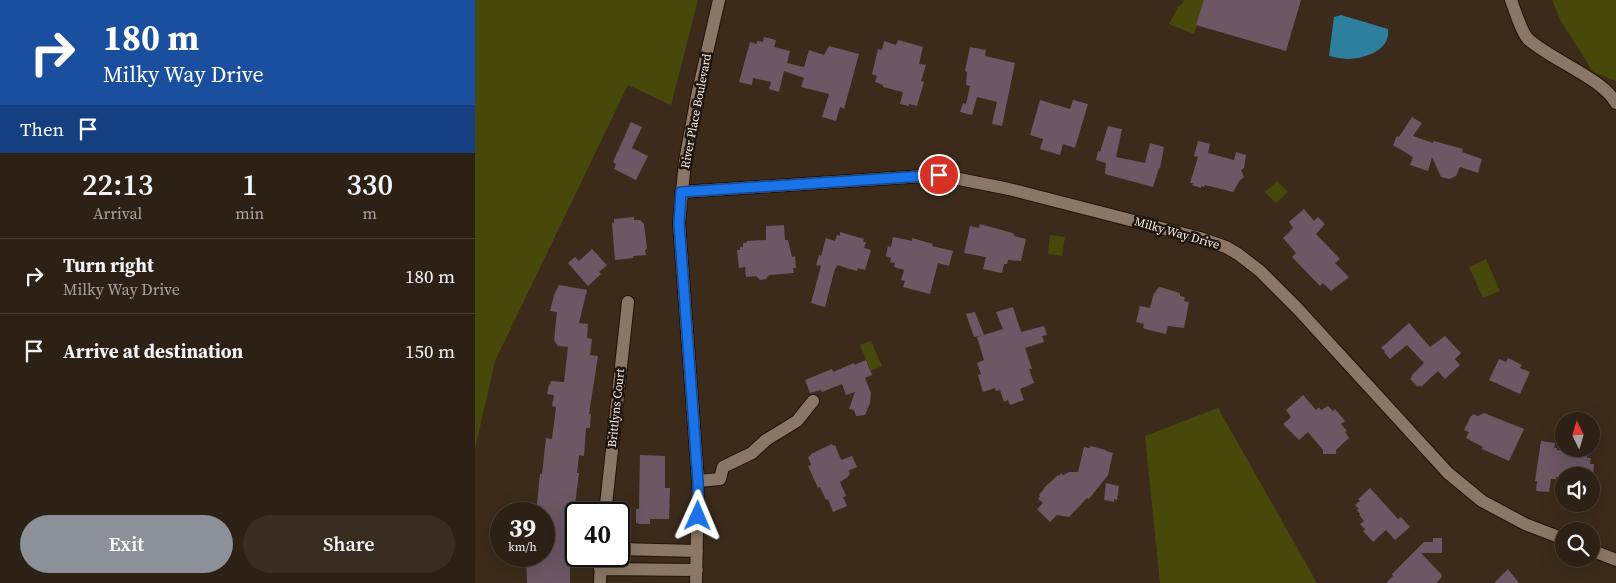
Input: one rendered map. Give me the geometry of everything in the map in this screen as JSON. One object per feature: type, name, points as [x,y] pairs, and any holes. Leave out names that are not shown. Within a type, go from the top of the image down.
[{"type":"street","name":"River Place Boulevard","points":[[696,577],[698,481],[679,223],[681,192],[697,96],[719,0]]},
{"type":"street","points":[[1511,0],[1527,38],[1553,57],[1599,85],[1616,103]]},
{"type":"street","name":"Milky Way Drive","points":[[681,192],[939,175],[1018,192],[1200,238],[1226,248],[1239,254],[1260,271],[1297,308],[1449,473],[1482,501],[1525,524],[1555,536]]},
{"type":"street","name":"Brittlyns Court","points":[[606,502],[628,302]]},
{"type":"street","points":[[698,481],[720,478],[723,467],[752,454],[767,440],[797,421],[813,401]]},
{"type":"street","points":[[630,549],[697,551]]},
{"type":"street","points":[[1600,554],[1616,560]]},
{"type":"street","points":[[600,583],[601,567]]},
{"type":"street","points":[[628,567],[696,577]]},
{"type":"shaded area","points":[[475,0],[698,0],[671,105],[628,85],[495,361],[475,449]]},
{"type":"shaded area","points":[[1184,0],[1205,0],[1194,34],[1169,24]]},
{"type":"shaded area","points":[[1552,0],[1616,0],[1616,81],[1593,72],[1561,21]]},
{"type":"shaded area","points":[[1277,181],[1288,192],[1276,203],[1265,192]]},
{"type":"shaded area","points":[[1050,235],[1065,237],[1062,256],[1048,254]]},
{"type":"shaded area","points":[[1486,259],[1500,291],[1483,298],[1469,267]]},
{"type":"shaded area","points":[[871,341],[882,366],[871,371],[860,345]]},
{"type":"shaded area","points":[[1218,408],[1317,583],[1160,583],[1145,436]]},
{"type":"water","points":[[1341,15],[1388,29],[1386,42],[1370,55],[1363,57],[1349,59],[1329,56],[1334,17]]},
{"type":"building","points":[[1204,0],[1301,0],[1286,51],[1196,25]]},
{"type":"building","points":[[764,37],[776,40],[774,47],[790,51],[787,63],[804,67],[809,50],[824,55],[829,46],[859,54],[844,109],[840,107],[836,121],[822,117],[829,94],[801,87],[804,78],[784,71],[779,92],[769,89],[771,82],[753,78],[752,85],[739,82],[750,42],[757,44],[757,41],[763,42]]},
{"type":"building","points":[[898,40],[923,47],[919,64],[926,65],[921,81],[924,82],[917,106],[900,104],[903,92],[883,87],[883,85],[875,82],[877,76],[872,74],[878,49],[882,50],[884,41],[896,45]]},
{"type":"building","points":[[970,47],[986,50],[985,56],[1015,63],[1002,126],[992,124],[997,102],[977,97],[972,115],[960,112],[963,103],[966,104],[970,86],[966,85],[967,72],[965,71]]},
{"type":"building","points":[[1040,100],[1070,109],[1073,100],[1088,104],[1075,148],[1063,144],[1060,155],[1040,149],[1043,139],[1030,135]]},
{"type":"building","points":[[1412,117],[1422,123],[1413,136],[1433,143],[1434,141],[1463,149],[1462,152],[1482,159],[1478,173],[1460,167],[1456,176],[1449,179],[1441,177],[1432,157],[1428,171],[1410,165],[1413,157],[1393,145],[1397,136],[1399,137]]},
{"type":"building","points":[[631,122],[642,127],[632,148],[648,156],[636,180],[614,169],[616,164],[613,162]]},
{"type":"building","points":[[1108,126],[1122,129],[1116,157],[1145,163],[1150,143],[1164,147],[1160,168],[1153,187],[1105,174],[1106,163],[1096,160]]},
{"type":"building","points":[[1198,141],[1210,144],[1208,153],[1234,160],[1236,152],[1246,155],[1244,168],[1241,170],[1244,177],[1233,192],[1205,185],[1204,187],[1201,186],[1201,188],[1190,183],[1198,157],[1194,156]]},
{"type":"building","points":[[1304,209],[1314,221],[1318,217],[1325,224],[1316,234],[1340,259],[1335,263],[1349,277],[1331,291],[1323,283],[1320,286],[1292,257],[1296,253],[1283,238],[1293,228],[1289,222]]},
{"type":"building","points":[[634,217],[634,220],[640,220],[644,224],[646,255],[615,260],[612,223],[614,223],[614,219]]},
{"type":"building","points":[[980,224],[1026,239],[1021,261],[1008,260],[1007,264],[1004,264],[1002,273],[983,269],[986,257],[964,253],[970,226],[979,228]]},
{"type":"building","points":[[784,225],[785,240],[788,240],[792,257],[795,256],[796,268],[793,268],[794,273],[769,275],[766,279],[760,280],[756,276],[746,277],[745,267],[739,268],[737,250],[740,250],[740,247],[743,247],[743,243],[747,241],[766,240],[766,226]]},
{"type":"building","points":[[840,232],[864,239],[863,242],[866,242],[864,248],[871,250],[865,270],[858,268],[857,271],[837,265],[825,307],[811,303],[821,266],[816,265],[819,255],[821,256],[826,238],[835,241],[837,235],[840,236]]},
{"type":"building","points":[[893,237],[912,241],[912,238],[933,244],[932,246],[953,251],[949,266],[938,263],[930,294],[903,287],[905,281],[901,280],[904,270],[894,267],[895,263],[890,262],[891,258],[886,256],[888,246],[891,247]]},
{"type":"building","points":[[592,249],[607,265],[599,272],[601,274],[588,286],[568,263],[575,257],[579,261]]},
{"type":"building","points":[[559,285],[587,290],[579,323],[588,324],[587,338],[592,339],[590,355],[598,356],[589,414],[591,414],[590,428],[586,428],[584,456],[579,455],[575,502],[565,502],[565,567],[570,567],[570,583],[527,583],[526,567],[555,567],[555,502],[537,502],[546,438],[552,439],[556,407],[552,406],[554,395],[547,394],[551,381],[564,382],[568,347],[558,346],[554,340],[557,312],[550,311]]},
{"type":"building","points":[[1160,287],[1180,293],[1180,296],[1185,297],[1184,301],[1189,302],[1184,328],[1168,326],[1166,334],[1145,329],[1143,328],[1144,324],[1136,322],[1140,306],[1150,308],[1154,293]]},
{"type":"building","points":[[1013,307],[1021,332],[1044,326],[1047,335],[1042,336],[1044,342],[1025,348],[1032,369],[1029,369],[1034,383],[1020,389],[1024,400],[1010,405],[1008,400],[1004,402],[1000,390],[996,391],[995,388],[983,392],[978,375],[981,374],[977,363],[984,360],[977,337],[1003,329],[996,312]]},
{"type":"building","points":[[975,312],[984,335],[974,337],[966,314]]},
{"type":"building","points":[[1409,323],[1430,347],[1445,336],[1461,353],[1455,359],[1460,365],[1445,379],[1438,371],[1421,387],[1420,385],[1418,387],[1410,379],[1424,363],[1407,345],[1390,359],[1381,348]]},
{"type":"building","points":[[1508,358],[1522,365],[1520,368],[1530,372],[1520,394],[1489,380],[1499,359],[1506,362]]},
{"type":"building","points":[[866,360],[872,375],[865,378],[871,393],[870,403],[865,415],[856,416],[854,410],[849,409],[855,392],[846,395],[842,384],[822,392],[821,390],[810,393],[805,380],[832,369],[833,372]]},
{"type":"building","points":[[1303,395],[1316,410],[1319,407],[1321,410],[1328,406],[1333,411],[1335,409],[1345,421],[1341,424],[1347,431],[1345,432],[1349,438],[1336,450],[1336,454],[1323,454],[1323,450],[1308,432],[1299,440],[1283,424],[1291,417],[1286,410]]},
{"type":"building","points":[[1484,413],[1524,429],[1509,461],[1482,449],[1483,447],[1466,438],[1469,432],[1464,430],[1471,416],[1473,414],[1478,416]]},
{"type":"building","points":[[1541,441],[1555,443],[1555,458],[1591,458],[1590,464],[1594,464],[1594,467],[1555,467],[1555,479],[1551,479],[1549,492],[1536,491],[1537,481],[1535,481]]},
{"type":"building","points":[[832,444],[833,446],[835,445],[841,460],[852,456],[857,467],[848,471],[850,473],[848,477],[840,482],[846,496],[843,497],[847,506],[833,512],[828,499],[826,500],[820,487],[818,488],[808,466],[811,465],[808,457],[811,454]]},
{"type":"building","points":[[1090,446],[1113,453],[1108,475],[1089,499],[1087,498],[1069,517],[1057,515],[1050,522],[1037,509],[1043,503],[1038,499],[1039,495],[1061,473],[1063,475],[1069,472],[1078,472],[1084,447],[1090,448]]},
{"type":"building","points":[[640,455],[665,456],[665,488],[670,488],[669,519],[650,519],[650,524],[636,523],[636,509],[639,509]]},
{"type":"building","points":[[1106,483],[1119,486],[1117,500],[1114,499],[1114,502],[1104,500]]},
{"type":"building","points":[[1370,488],[1398,519],[1401,517],[1410,527],[1395,540],[1386,530],[1373,542],[1363,531],[1365,529],[1360,524],[1364,521],[1359,515],[1357,510],[1359,509],[1355,505],[1360,501],[1358,499]]},
{"type":"building","points":[[1433,538],[1442,538],[1442,553],[1421,553],[1442,575],[1436,583],[1386,583],[1393,576],[1392,574],[1424,542],[1433,542]]},
{"type":"building","points":[[1508,569],[1519,583],[1494,583]]},
{"type":"route","points":[[698,516],[698,481],[679,223],[681,192],[939,175]]}]
